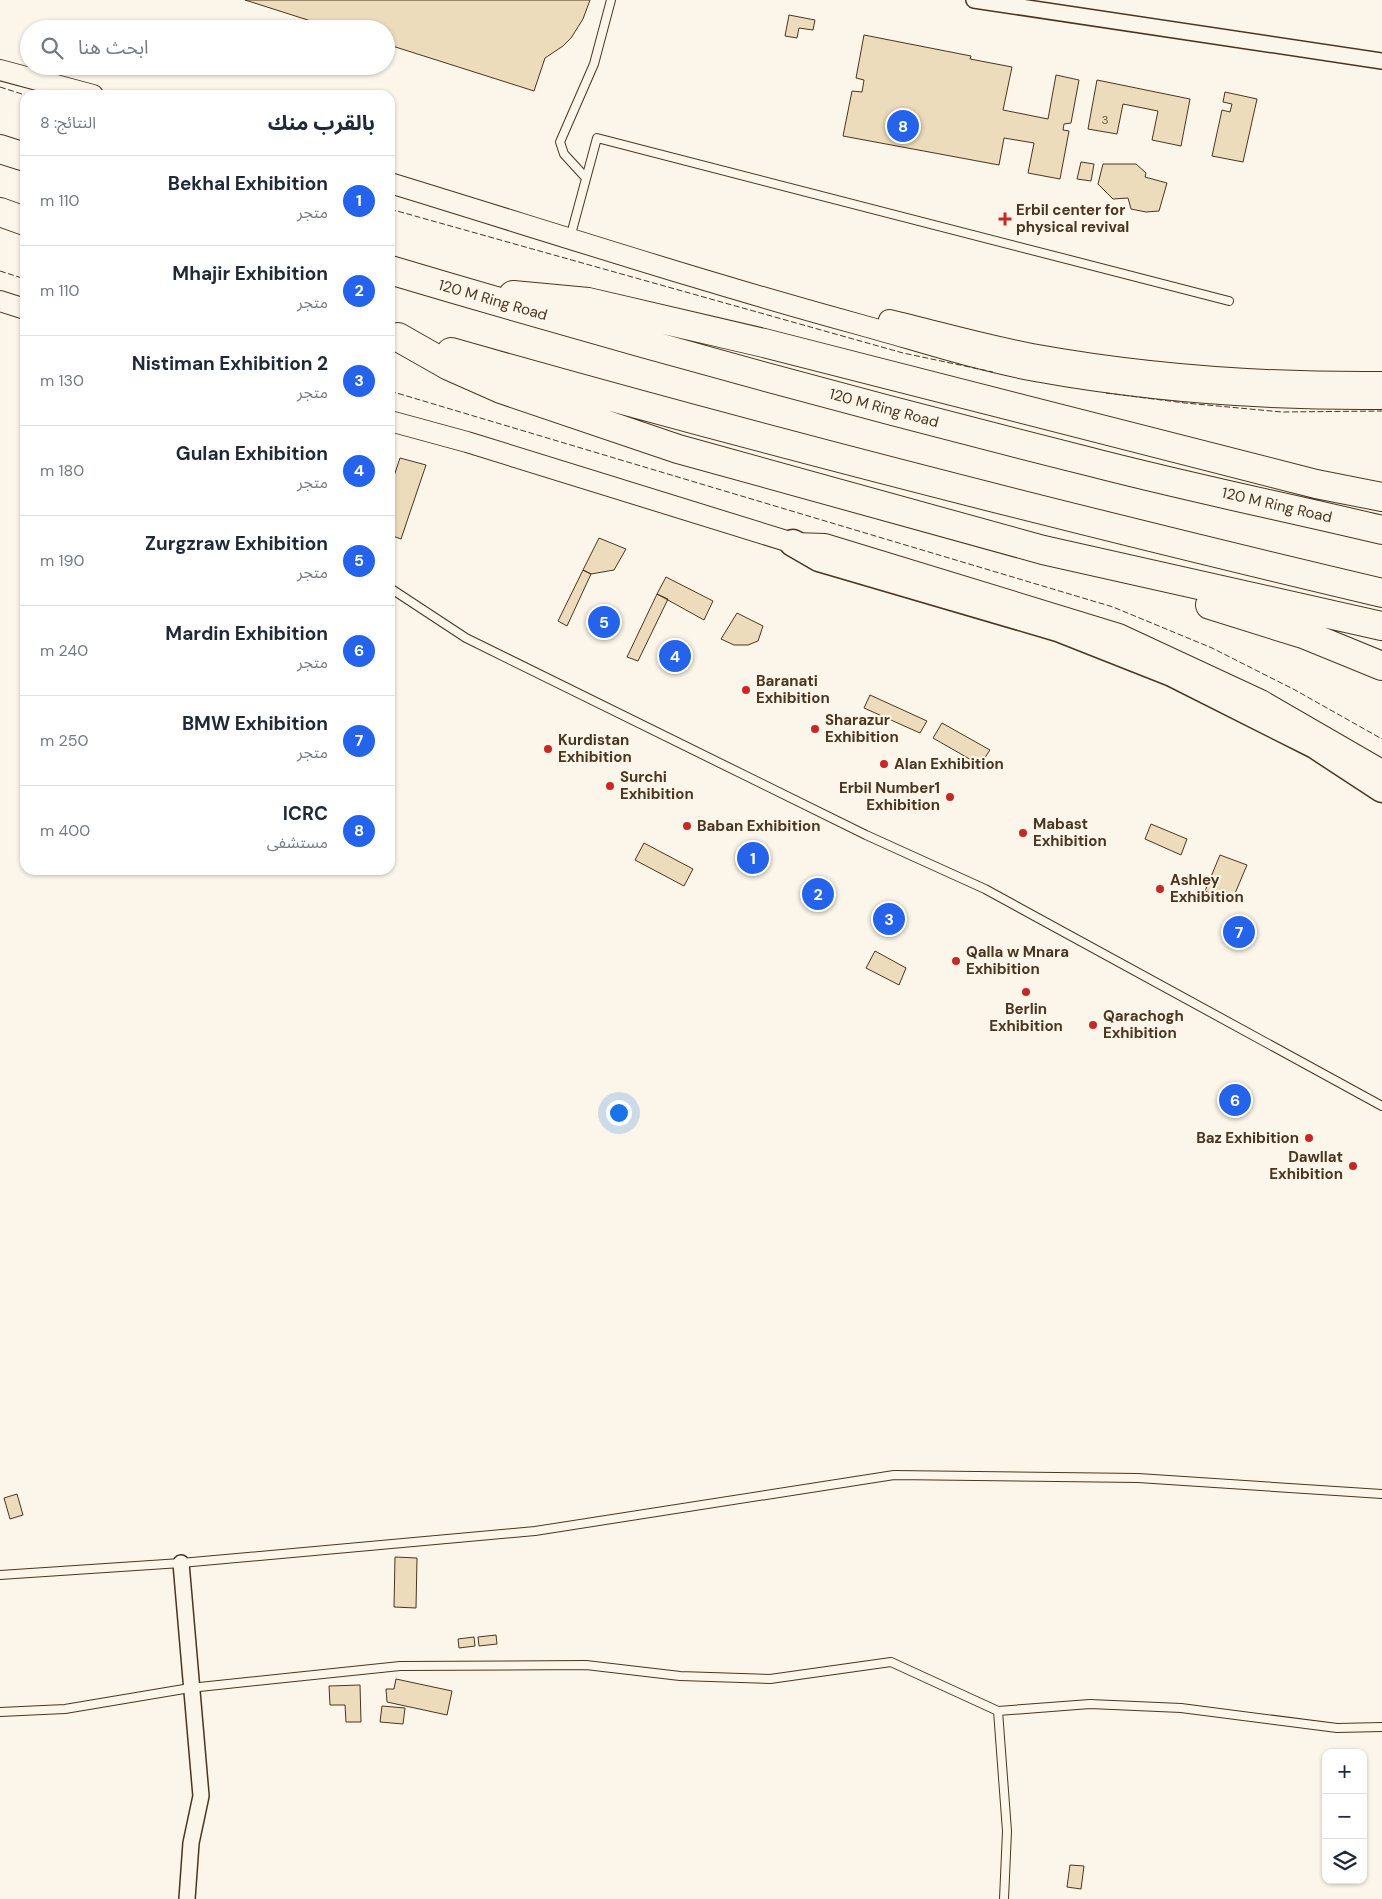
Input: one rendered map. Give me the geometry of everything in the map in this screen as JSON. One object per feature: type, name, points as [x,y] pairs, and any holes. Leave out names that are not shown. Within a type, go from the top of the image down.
[{"type":"highway","points":[[0,212],[20,219]]},
{"type":"highway","name":"120 M Ring Road","points":[[395,271],[776,380],[1093,463],[1382,530]]},
{"type":"highway","points":[[477,296],[542,296],[588,302],[773,345],[1316,484],[1382,497]]},
{"type":"highway","points":[[395,336],[645,408],[883,471],[1156,540],[1382,593]]},
{"type":"highway","points":[[395,337],[449,366],[501,390],[669,446],[1043,550],[1306,635],[1382,666]]},
{"type":"highway","points":[[793,543],[819,558],[1058,628],[1172,673],[1315,746],[1382,789]]},
{"type":"highway","points":[[1043,550],[1382,626]]},
{"type":"street","points":[[974,0],[1382,61]]},
{"type":"street","points":[[0,59],[20,69]]},
{"type":"street","points":[[0,70],[20,75]]},
{"type":"street","points":[[21,75],[76,90]]},
{"type":"street","points":[[32,75],[42,80]]},
{"type":"street","points":[[395,185],[658,264],[735,291],[960,354],[1032,370],[1187,393],[1275,398],[1382,399]]},
{"type":"street","points":[[658,264],[737,280],[1004,348],[1090,364],[1184,376],[1272,381],[1382,382]]},
{"type":"street","points":[[0,301],[20,308]]},
{"type":"street","points":[[395,422],[467,442],[793,543],[825,544],[1119,634],[1261,700],[1382,770]]},
{"type":"street","points":[[182,1563],[190,1688],[200,1796],[191,1843],[187,1899]]},
{"type":"lane","points":[[586,178],[564,154],[560,142],[594,64],[611,0]]},
{"type":"lane","points":[[570,238],[597,138],[1229,301]]},
{"type":"lane","points":[[395,591],[466,638],[848,826],[985,889],[1382,1106]]},
{"type":"lane","points":[[0,1575],[182,1563],[535,1531],[894,1475],[1138,1478],[1382,1494]]},
{"type":"lane","points":[[0,1712],[65,1709],[190,1688],[400,1666],[586,1665],[680,1676],[770,1679],[891,1662],[998,1711],[1099,1705],[1181,1708],[1338,1728],[1382,1727]]},
{"type":"lane","points":[[998,1711],[1007,1831],[1004,1899]]},
{"type":"building","points":[[245,0],[590,0],[583,19],[571,38],[545,58],[534,91],[395,47],[395,20],[308,20]]},
{"type":"building","points":[[789,15],[815,20],[813,30],[799,28],[797,38],[785,36]]},
{"type":"building","points":[[864,35],[971,56],[970,59],[1012,67],[1003,110],[1048,119],[1056,75],[1079,80],[1071,123],[1064,124],[1063,130],[1069,131],[1060,179],[1028,173],[1034,143],[1004,138],[999,165],[843,136],[852,91],[862,92],[864,80],[856,78]]},
{"type":"building","points":[[1097,80],[1190,99],[1181,146],[1152,140],[1158,111],[1123,104],[1117,134],[1088,129]]},
{"type":"building","points":[[1225,92],[1257,99],[1243,162],[1212,156],[1222,110],[1230,112],[1232,104],[1223,102]]},
{"type":"building","points":[[1081,162],[1094,164],[1091,181],[1077,179]]},
{"type":"building","points":[[1103,164],[1136,164],[1146,173],[1145,177],[1167,183],[1159,211],[1146,212],[1131,209],[1128,198],[1113,199],[1098,184]]},
{"type":"building","points":[[400,458],[426,465],[401,539],[395,537],[395,473]]},
{"type":"building","points":[[599,538],[626,549],[614,570],[591,574],[583,570]]},
{"type":"building","points":[[583,570],[591,574],[567,626],[558,621]]},
{"type":"building","points":[[666,577],[713,601],[704,620],[657,594]]},
{"type":"building","points":[[657,594],[668,599],[638,661],[627,657]]},
{"type":"building","points":[[737,613],[763,626],[758,641],[748,645],[734,645],[721,639]]},
{"type":"building","points":[[870,695],[927,721],[920,733],[864,708]]},
{"type":"building","points":[[942,723],[990,750],[980,765],[933,738]]},
{"type":"building","points":[[1151,824],[1187,839],[1181,855],[1145,839]]},
{"type":"building","points":[[644,843],[693,869],[684,886],[635,860]]},
{"type":"building","points":[[1220,855],[1247,865],[1231,903],[1205,891]]},
{"type":"building","points":[[875,951],[906,968],[899,985],[866,968]]},
{"type":"building","points":[[17,1494],[23,1515],[10,1519],[4,1498]]},
{"type":"building","points":[[395,1557],[417,1558],[416,1608],[394,1607]]},
{"type":"building","points":[[496,1635],[497,1644],[479,1646],[478,1637]]},
{"type":"building","points":[[474,1637],[475,1646],[459,1648],[458,1639]]},
{"type":"building","points":[[396,1679],[452,1691],[447,1715],[387,1702],[386,1689],[394,1689]]},
{"type":"building","points":[[360,1685],[361,1722],[346,1722],[345,1705],[330,1705],[329,1686]]},
{"type":"building","points":[[382,1706],[405,1708],[403,1724],[380,1722]]},
{"type":"building","points":[[1070,1865],[1084,1866],[1081,1889],[1067,1887]]},
{"type":"fence","points":[[0,87],[20,93]]},
{"type":"fence","points":[[395,210],[903,353],[993,372]]},
{"type":"fence","points":[[0,271],[20,277]]},
{"type":"fence","points":[[395,392],[1113,607],[1212,648],[1295,690],[1382,739]]},
{"type":"fence","points":[[1106,393],[1282,412],[1382,411]]},
{"type":"place","name":"ICRC","points":[[903,126]]},
{"type":"place","name":"Erbil center for physical revival","points":[[1005,219]]},
{"type":"place","name":"Zurgzraw Exhibition","points":[[604,622]]},
{"type":"place","name":"Gulan Exhibition","points":[[675,656]]},
{"type":"place","name":"Baranati Exhibition","points":[[746,690]]},
{"type":"place","name":"Sharazur Exhibition","points":[[815,729]]},
{"type":"place","name":"Kurdistan Exhibition","points":[[548,749]]},
{"type":"place","name":"Alan Exhibition","points":[[884,764]]},
{"type":"place","name":"Surchi Exhibition","points":[[610,786]]},
{"type":"place","name":"Erbil Number1 Exhibition","points":[[950,797]]},
{"type":"place","name":"Baban Exhibition","points":[[687,826]]},
{"type":"place","name":"Mabast Exhibition","points":[[1023,833]]},
{"type":"place","name":"Bekhal Exhibition","points":[[753,858]]},
{"type":"place","name":"Ashley Exhibition","points":[[1160,889]]},
{"type":"place","name":"Mhajir Exhibition","points":[[818,894]]},
{"type":"place","name":"Nistiman Exhibition 2","points":[[889,919]]},
{"type":"place","name":"BMW Exhibition","points":[[1239,932]]},
{"type":"place","name":"Qalla w Mnara Exhibition","points":[[956,961]]},
{"type":"place","name":"Berlin Exhibition","points":[[1026,992]]},
{"type":"place","name":"Qarachogh Exhibition","points":[[1093,1025]]},
{"type":"place","name":"Mardin Exhibition","points":[[1235,1100]]},
{"type":"place","name":"Baz Exhibition","points":[[1309,1138]]},
{"type":"place","name":"Dawllat Exhibition","points":[[1353,1166]]}]
